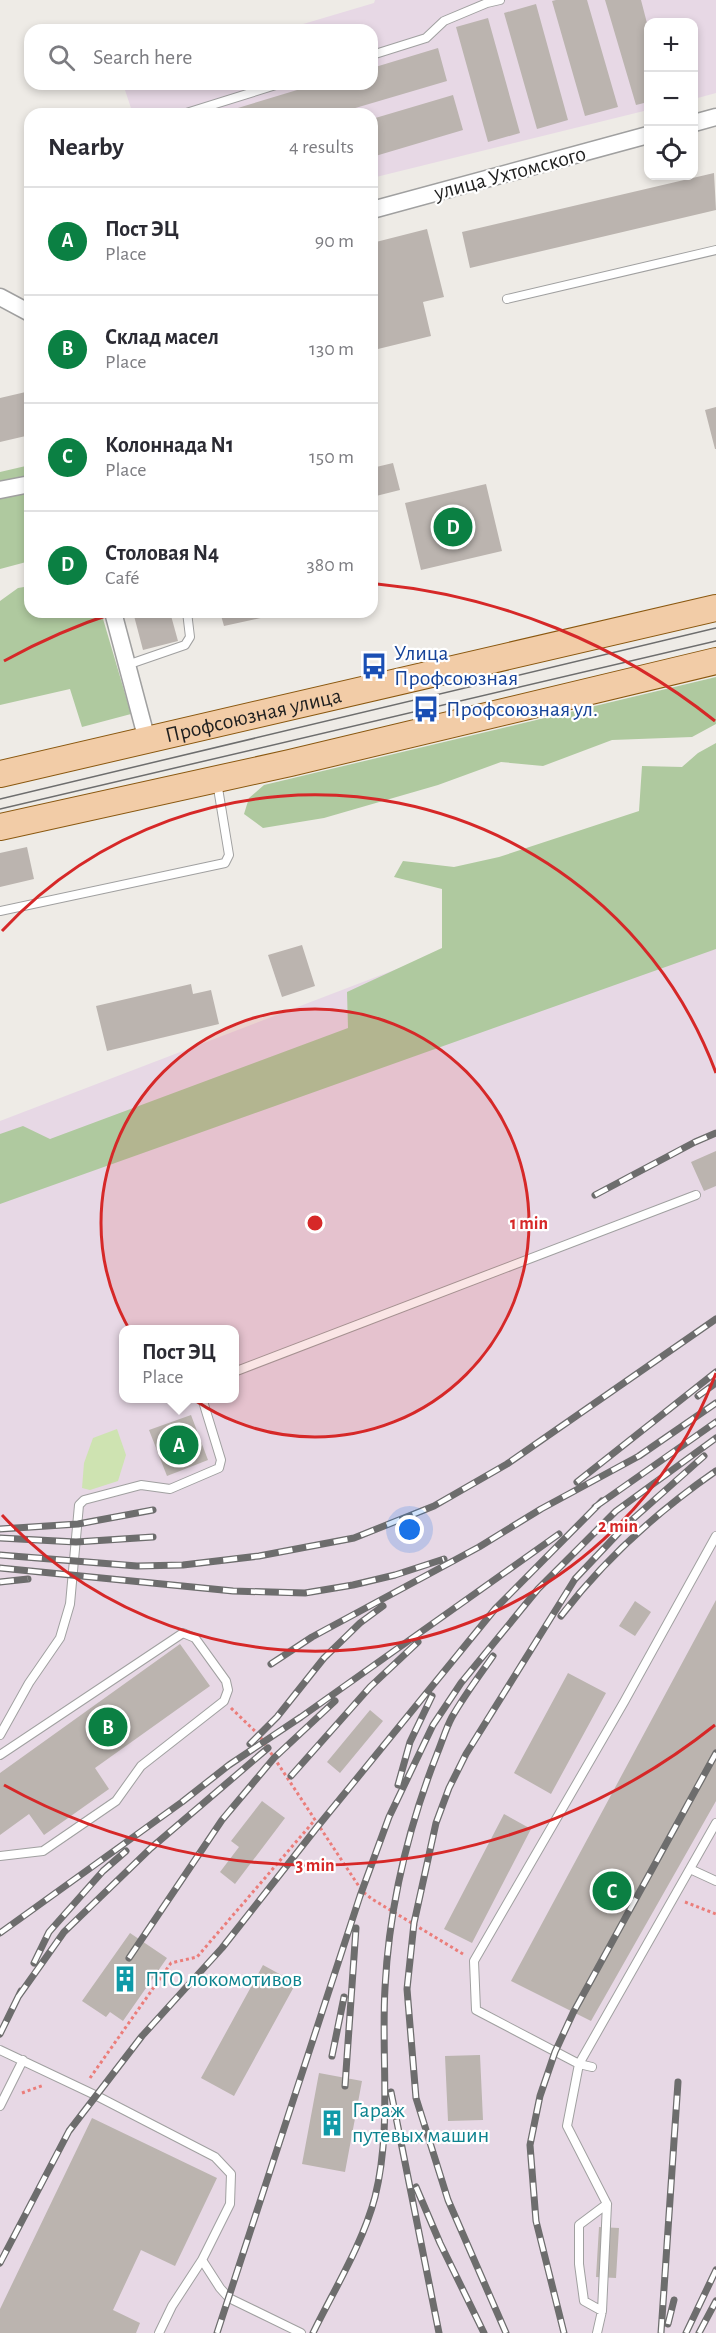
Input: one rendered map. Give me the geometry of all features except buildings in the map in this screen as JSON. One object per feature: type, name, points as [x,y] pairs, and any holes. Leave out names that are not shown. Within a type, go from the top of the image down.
[{"type":"main road","name":"Профсоюзная улица","points":[[0,774],[716,608]]},
{"type":"main road","points":[[0,827],[290,763],[716,661]]},
{"type":"street","points":[[698,122],[716,117]]},
{"type":"street","name":"улица Ухтомского","points":[[378,208],[644,136]]},
{"type":"street","points":[[0,297],[24,310]]},
{"type":"street","points":[[0,490],[24,485]]},
{"type":"street","points":[[115,618],[147,740]]},
{"type":"lane","points":[[378,53],[426,38],[444,21],[500,0]]},
{"type":"lane","points":[[202,108],[260,90]]},
{"type":"lane","points":[[507,299],[716,250]]},
{"type":"lane","points":[[127,664],[185,645],[190,637],[188,618]]},
{"type":"lane","points":[[0,911],[225,863],[229,855],[216,778]]},
{"type":"lane","points":[[239,1370],[696,1195]]},
{"type":"lane","points":[[0,1735],[30,1683],[60,1638],[70,1604],[79,1505],[84,1500],[141,1485],[170,1489],[219,1468],[221,1460],[204,1403]]},
{"type":"lane","points":[[592,2067],[579,2064],[476,2010],[474,1961],[624,1702],[716,1536]]},
{"type":"lane","points":[[0,1755],[183,1634],[195,1638],[226,1681],[228,1690],[224,1701],[141,1766],[116,1801],[43,1851],[0,1856]]},
{"type":"lane","points":[[597,2333],[602,2311],[607,2204],[567,2126],[579,2064],[716,1823]]},
{"type":"lane","points":[[690,1869],[716,1881]]},
{"type":"lane","points":[[0,2050],[83,2089],[215,2157],[231,2174],[230,2205],[202,2260],[172,2306],[159,2333]]},
{"type":"lane","points":[[2,2102],[22,2060]]},
{"type":"lane","points":[[602,2311],[584,2301],[579,2264],[579,2225],[607,2204]]},
{"type":"lane","points":[[202,2260],[229,2298],[301,2333]]},
{"type":"path","points":[[224,1701],[259,1735],[362,1891],[474,1961]]},
{"type":"path","points":[[83,2089],[171,1963],[197,1957],[314,1821]]},
{"type":"path","points":[[2,2102],[44,2085]]},
{"type":"shaded area","points":[[375,0],[716,0],[716,93],[698,98],[698,18],[644,18],[644,111],[378,177],[378,108],[131,108],[125,90],[378,90],[378,24],[303,24],[374,3]]},
{"type":"shaded area","points":[[716,795],[716,2333],[0,2333],[0,1121],[449,949]]},
{"type":"green space","points":[[24,466],[24,563],[0,569],[0,472]]},
{"type":"green space","points":[[24,587],[24,618],[103,618],[131,714],[82,727],[70,689],[0,705],[0,601],[18,588]]},
{"type":"green space","points":[[716,677],[716,724],[692,737],[612,740],[543,766],[501,762],[438,785],[324,818],[263,828],[244,814],[249,798],[264,785]]},
{"type":"green space","points":[[716,743],[716,949],[0,1204],[0,1134],[23,1126],[50,1139],[348,1028],[347,992],[442,948],[442,889],[394,877],[403,861],[454,867],[499,857],[639,811],[642,766],[682,767],[698,753]]},
{"type":"green space","points":[[117,1429],[126,1455],[118,1481],[90,1490],[82,1488],[84,1463],[93,1438]]},
{"type":"tram line","points":[[0,799],[716,628]]},
{"type":"tram line","points":[[0,809],[716,641]]},
{"type":"railway","points":[[595,1195],[716,1133]]},
{"type":"railway","points":[[0,1555],[137,1566],[183,1565],[259,1556],[354,1538],[434,1506],[507,1464],[716,1319]]},
{"type":"railway","points":[[577,1482],[716,1372]]},
{"type":"railway","points":[[698,1396],[716,1383]]},
{"type":"railway","points":[[271,1664],[312,1637],[479,1547],[541,1509],[639,1456],[716,1403]]},
{"type":"railway","points":[[595,1507],[716,1422]]},
{"type":"railway","points":[[217,2333],[360,1896],[389,1817],[433,1725],[461,1683],[538,1589],[616,1511],[716,1438]]},
{"type":"railway","points":[[506,2333],[448,2200],[416,2098],[407,1989],[414,1923],[436,1823],[449,1788],[466,1754],[575,1579],[625,1526],[704,1456]]},
{"type":"railway","points":[[561,1616],[595,1575],[633,1538],[694,1486],[716,1471]]},
{"type":"railway","points":[[0,2263],[69,2131],[142,2036],[222,1948],[495,1609],[602,1501]]},
{"type":"railway","points":[[0,1529],[78,1524],[153,1510]]},
{"type":"railway","points":[[0,1933],[182,1802],[229,1765],[301,1717],[559,1534]]},
{"type":"railway","points":[[0,1538],[76,1542],[153,1537]]},
{"type":"railway","points":[[0,1568],[233,1591],[305,1593],[395,1575],[444,1559]]},
{"type":"railway","points":[[0,1582],[28,1579]]},
{"type":"railway","points":[[250,1744],[277,1717],[324,1658],[360,1623],[383,1606]]},
{"type":"railway","points":[[291,1776],[370,1687],[418,1642]]},
{"type":"railway","points":[[313,2333],[363,2232],[375,2197],[385,2119],[384,2014],[387,1958],[396,1899],[409,1840],[417,1811],[450,1721],[493,1656]]},
{"type":"railway","points":[[398,1785],[410,1742],[432,1696]]},
{"type":"railway","points":[[129,1958],[222,1820],[274,1758],[335,1701]]},
{"type":"railway","points":[[18,1997],[64,1932],[151,1848],[268,1748]]},
{"type":"railway","points":[[564,2333],[536,2221],[530,2145],[540,2096],[555,2052],[573,2013],[716,1753]]},
{"type":"railway","points":[[34,1963],[49,1932],[103,1871],[126,1851]]},
{"type":"railway","points":[[345,2086],[356,1928]]},
{"type":"railway","points":[[0,2034],[21,1991]]},
{"type":"railway","points":[[332,2056],[344,1997]]},
{"type":"railway","points":[[661,2333],[678,2082]]},
{"type":"railway","points":[[391,2092],[439,2333]]},
{"type":"railway","points":[[416,2187],[440,2243],[484,2333]]},
{"type":"railway","points":[[686,2333],[716,2270]]},
{"type":"railway","points":[[668,2324],[674,2300]]},
{"type":"railway","points":[[699,2333],[716,2301]]},
{"type":"place","name":"Столовая N4","points":[[453,527]]},
{"type":"place","name":"Улица Профсоюзная","points":[[374,666]]},
{"type":"place","name":"Профсоюзная ул.","points":[[426,709]]},
{"type":"place","name":"Пост ЭЦ","points":[[179,1445]]},
{"type":"place","name":"Склад масел","points":[[108,1727]]},
{"type":"place","name":"Колоннада N1","points":[[612,1891]]},
{"type":"place","name":"ПТО локомотивов","points":[[125,1979]]},
{"type":"place","name":"Гараж путевых машин","points":[[332,2123]]}]
